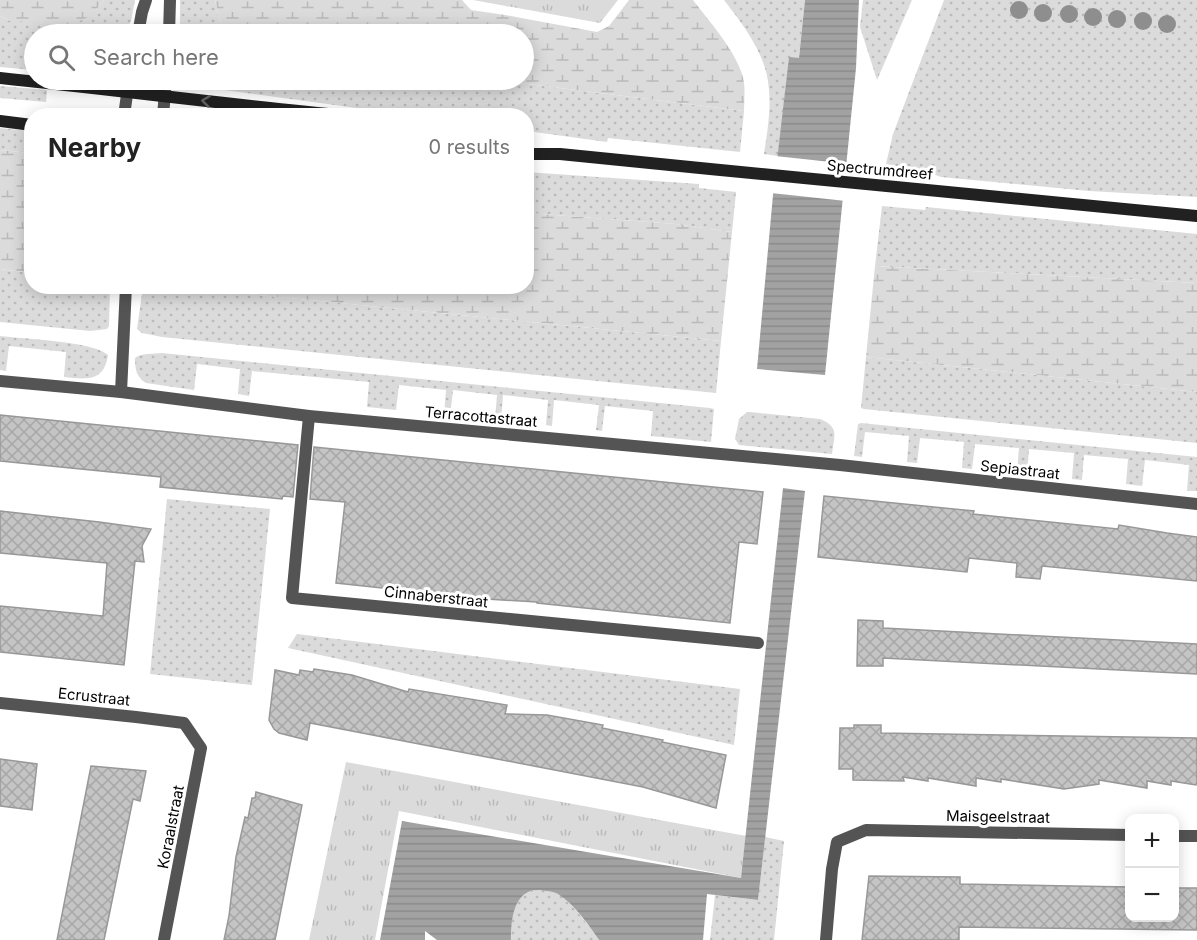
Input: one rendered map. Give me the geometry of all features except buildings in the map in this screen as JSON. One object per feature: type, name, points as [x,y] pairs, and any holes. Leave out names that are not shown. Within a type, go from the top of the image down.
[{"type":"main road","points":[[0,78],[24,79]]},
{"type":"main road","points":[[145,90],[165,96],[265,108]]},
{"type":"main road","points":[[0,121],[24,124]]},
{"type":"main road","name":"Spectrumdreef","points":[[534,148],[560,154]]},
{"type":"main road","name":"Spectrumdreef","points":[[534,154],[560,154],[1197,216]]},
{"type":"street","points":[[140,24],[146,0]]},
{"type":"street","points":[[169,24],[170,0]]},
{"type":"street","points":[[124,108],[127,90]]},
{"type":"street","points":[[164,108],[165,90]]},
{"type":"street","points":[[121,392],[126,294]]},
{"type":"street","name":"Terracottastraat","points":[[0,381],[121,392],[309,417],[840,465]]},
{"type":"street","name":"Cinnaberstraat","points":[[309,417],[292,598],[758,643]]},
{"type":"street","name":"Sepiastraat","points":[[840,465],[1197,504]]},
{"type":"street","name":"Ecrustraat","points":[[0,703],[184,723]]},
{"type":"street","name":"Koraalstraat","points":[[164,940],[201,748],[184,723]]},
{"type":"street","name":"Maisgeelstraat","points":[[826,940],[832,869],[837,842],[866,830],[1125,835]]},
{"type":"street","points":[[1179,836],[1197,836]]},
{"type":"green space","points":[[0,0],[104,0],[86,18],[73,24],[10,21],[0,16]]},
{"type":"green space","points":[[104,0],[135,0],[130,24],[24,24],[24,69],[0,67],[0,16],[10,21],[96,10]]},
{"type":"green space","points":[[180,0],[215,0],[222,24],[180,24]]},
{"type":"green space","points":[[215,0],[462,0],[471,10],[597,32],[609,26],[629,0],[693,0],[738,65],[744,83],[744,111],[534,85],[534,24],[222,24]]},
{"type":"green space","points":[[473,0],[618,0],[600,23]]},
{"type":"green space","points":[[724,0],[805,0],[799,58],[789,58],[778,156],[764,154],[769,98],[764,65],[753,42]]},
{"type":"green space","points":[[863,0],[912,0],[877,80],[860,27]]},
{"type":"green space","points":[[944,0],[1197,0],[1197,197],[1089,191],[941,177],[886,164],[893,134]]},
{"type":"green space","points":[[534,85],[744,111],[740,152],[608,138],[607,142],[534,132],[534,108],[357,108],[224,90],[534,90]]},
{"type":"green space","points":[[0,86],[24,88],[24,90],[47,90],[46,102],[0,98]]},
{"type":"green space","points":[[0,128],[24,130],[24,152],[0,150]]},
{"type":"green space","points":[[0,150],[24,152],[24,272],[0,269]]},
{"type":"green space","points":[[534,173],[699,184],[699,188],[736,192],[732,232],[676,224],[534,214]]},
{"type":"green space","points":[[882,206],[925,210],[926,207],[1197,234],[1197,283],[875,266]]},
{"type":"green space","points":[[534,214],[676,224],[732,232],[721,341],[249,294],[534,294]]},
{"type":"green space","points":[[875,266],[1197,283],[1197,392],[866,357]]},
{"type":"green space","points":[[0,269],[24,272],[24,294],[110,294],[107,329],[90,331],[0,322]]},
{"type":"green space","points":[[142,294],[249,294],[721,341],[716,393],[162,337],[142,333],[137,329]]},
{"type":"green space","points":[[0,336],[73,344],[100,350],[108,355],[106,364],[98,375],[72,378],[64,377],[66,352],[9,346],[6,371],[0,370]]},
{"type":"green space","points":[[162,353],[710,408],[714,409],[711,442],[651,436],[653,411],[605,406],[602,431],[596,430],[599,405],[554,400],[552,426],[546,425],[548,400],[503,395],[501,421],[495,420],[497,395],[453,390],[450,416],[444,415],[446,390],[399,385],[396,410],[367,407],[369,382],[252,371],[249,396],[238,394],[240,369],[197,364],[194,390],[146,383],[137,372],[135,358],[144,354]]},
{"type":"green space","points":[[866,357],[1197,392],[1197,443],[864,409],[861,408]]},
{"type":"green space","points":[[747,412],[820,419],[831,425],[833,429],[832,454],[739,445],[735,439],[739,419]]},
{"type":"green space","points":[[858,424],[1197,457],[1197,491],[1187,491],[1189,465],[1145,460],[1142,486],[1126,484],[1128,459],[1084,455],[1082,480],[1072,479],[1074,453],[1029,449],[1027,474],[1017,473],[1019,448],[975,444],[972,469],[962,468],[964,442],[920,438],[917,463],[907,462],[909,436],[865,432],[862,457],[854,456]]},
{"type":"green space","points":[[167,499],[270,509],[252,685],[150,674]]},
{"type":"green space","points":[[297,634],[740,689],[734,745],[288,648]]},
{"type":"green space","points":[[346,762],[746,836],[741,878],[399,811],[375,940],[309,940]]},
{"type":"green space","points":[[765,837],[784,841],[774,940],[710,940],[715,895],[758,900]]},
{"type":"green space","points":[[535,890],[551,891],[561,895],[579,913],[599,940],[511,940],[512,916],[516,903],[527,893]]},
{"type":"shaded area","points":[[805,0],[859,0],[856,68],[825,375],[757,369],[773,195],[789,57],[799,58]]},
{"type":"shaded area","points":[[783,488],[805,491],[758,900],[707,894],[703,940],[599,940],[570,903],[554,892],[540,890],[531,891],[519,900],[513,915],[511,940],[437,940],[425,931],[425,940],[380,940],[402,821],[741,878]]},
{"type":"pier","points":[[775,156],[850,164],[846,201],[771,193]]}]
